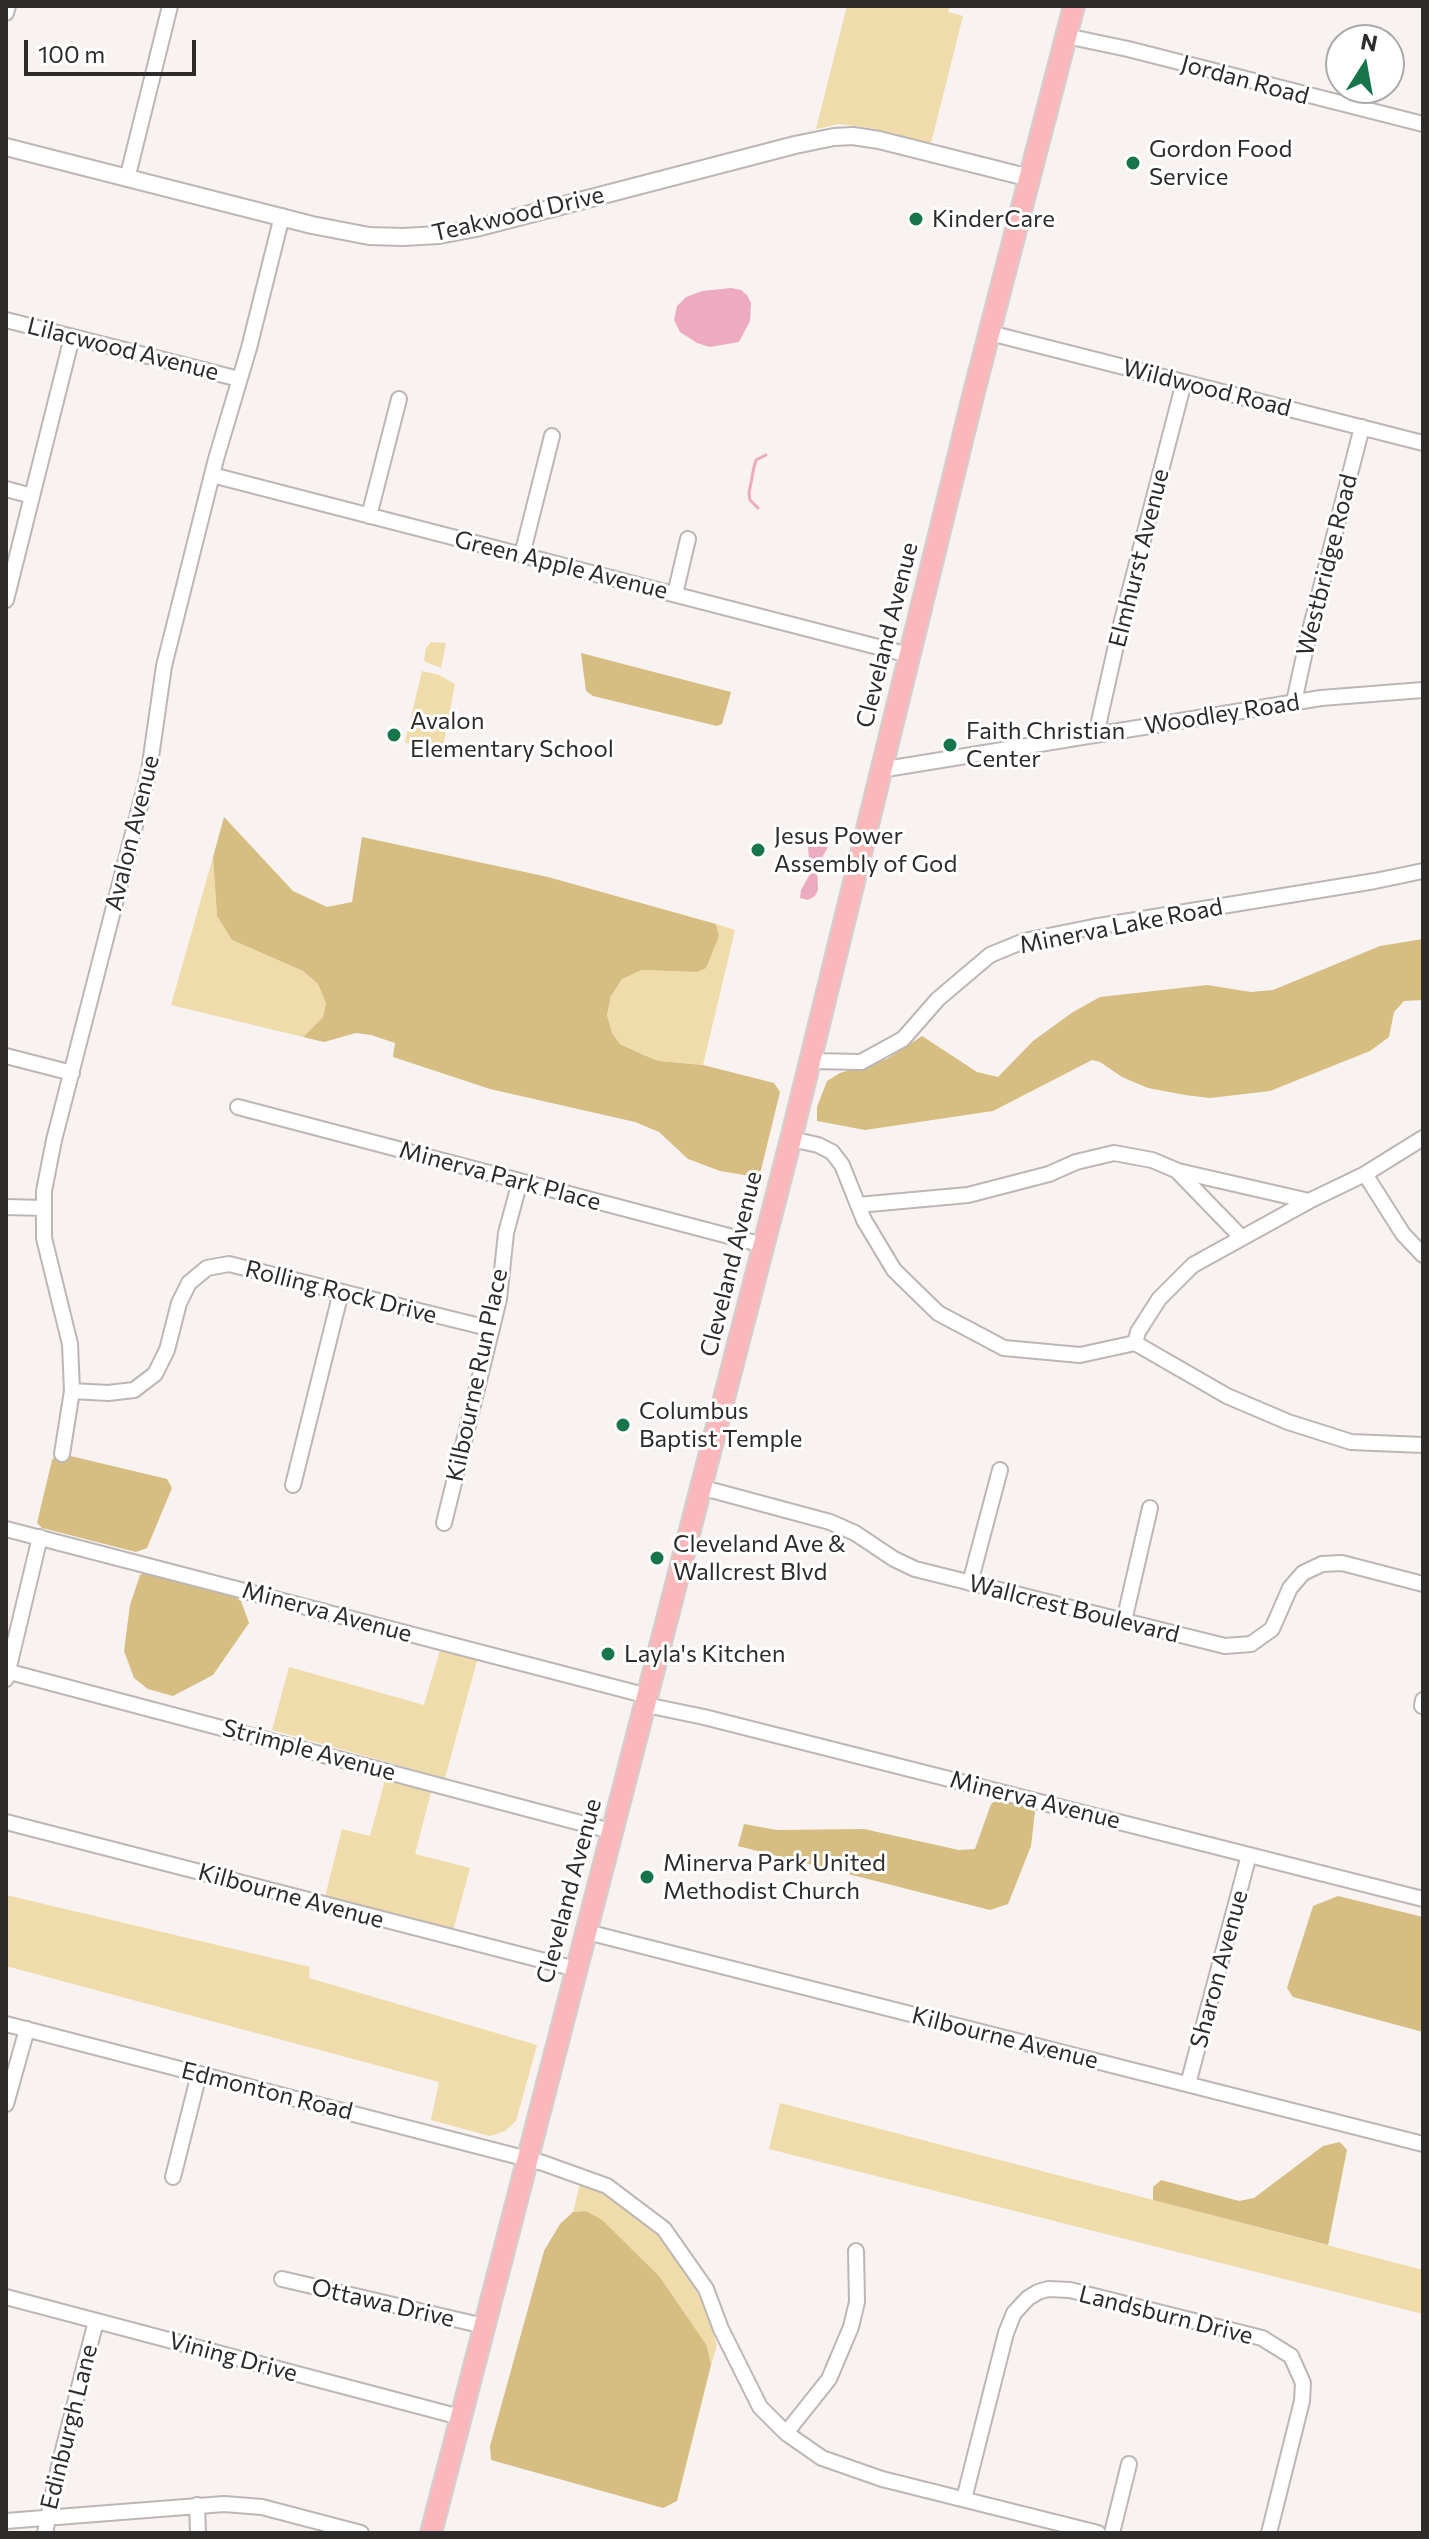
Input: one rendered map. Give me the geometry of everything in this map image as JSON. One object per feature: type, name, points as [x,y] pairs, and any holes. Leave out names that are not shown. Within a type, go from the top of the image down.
[{"type":"main road","name":"Cleveland Avenue","points":[[431,2533],[811,1061],[880,770],[1074,6]]},
{"type":"street","points":[[6,13],[8,6]]},
{"type":"street","points":[[127,179],[170,6]]},
{"type":"street","name":"Jordan Road","points":[[1066,36],[1423,124]]},
{"type":"street","name":"Teakwood Drive","points":[[6,147],[369,236],[439,235],[476,228],[834,137],[879,140],[1030,178]]},
{"type":"street","name":"Avalon Avenue","points":[[62,1454],[72,1391],[70,1344],[44,1238],[44,1191],[54,1140],[149,771],[164,666],[282,216]]},
{"type":"street","name":"Lilacwood Avenue","points":[[6,320],[239,379]]},
{"type":"street","name":"Wildwood Road","points":[[990,333],[1423,443]]},
{"type":"street","points":[[6,600],[72,337]]},
{"type":"street","name":"Elmhurst Avenue","points":[[1096,735],[1119,632],[1184,382]]},
{"type":"street","points":[[369,516],[399,399]]},
{"type":"street","name":"Westbridge Road","points":[[1294,702],[1362,427]]},
{"type":"street","points":[[522,555],[552,436]]},
{"type":"street","name":"Green Apple Avenue","points":[[212,475],[909,655]]},
{"type":"street","points":[[6,489],[32,496]]},
{"type":"street","points":[[675,594],[688,539]]},
{"type":"street","name":"Woodley Road","points":[[880,770],[1294,702],[1423,690]]},
{"type":"street","name":"Minerva Lake Road","points":[[811,1061],[861,1062],[903,1039],[938,999],[990,955],[1024,941],[1423,871]]},
{"type":"street","points":[[6,1056],[72,1073]]},
{"type":"street","name":"Minerva Park Place","points":[[238,1107],[763,1245]]},
{"type":"street","points":[[1135,1343],[1138,1332],[1159,1299],[1193,1265],[1365,1174],[1423,1138]]},
{"type":"street","points":[[791,1139],[818,1145],[832,1152],[842,1165],[858,1205],[894,1270],[905,1281],[938,1313],[1004,1348],[1080,1355],[1135,1343],[1227,1396],[1288,1422],[1351,1442],[1423,1445]]},
{"type":"street","points":[[858,1205],[968,1195],[1114,1153],[1309,1201]]},
{"type":"street","points":[[1178,1171],[1242,1238]]},
{"type":"street","points":[[1365,1174],[1403,1234],[1423,1255]]},
{"type":"street","name":"Kilbourne Run Place","points":[[444,1523],[499,1299],[506,1233],[520,1181]]},
{"type":"street","points":[[6,1207],[44,1208]]},
{"type":"street","name":"Rolling Rock Drive","points":[[72,1391],[108,1393],[134,1390],[155,1374],[167,1350],[189,1283],[207,1268],[229,1264],[492,1329]]},
{"type":"street","points":[[293,1485],[341,1292]]},
{"type":"street","points":[[970,1583],[1000,1470]]},
{"type":"street","name":"Wallcrest Boulevard","points":[[700,1487],[830,1522],[855,1533],[903,1565],[1225,1646],[1251,1644],[1272,1629],[1290,1588],[1303,1573],[1322,1564],[1342,1563],[1423,1584]]},
{"type":"street","points":[[1124,1621],[1150,1508]]},
{"type":"street","name":"Minerva Avenue","points":[[6,1529],[704,1717],[1423,1899]]},
{"type":"street","points":[[7,1674],[40,1537]]},
{"type":"street","name":"Strimple Avenue","points":[[7,1674],[611,1831]]},
{"type":"street","name":"Kilbourne Avenue","points":[[6,1822],[576,1969]]},
{"type":"street","name":"Sharon Avenue","points":[[1188,2084],[1249,1855]]},
{"type":"street","name":"Kilbourne Avenue","points":[[587,1932],[1423,2144]]},
{"type":"street","name":"Edmonton Road","points":[[6,2024],[529,2159],[607,2186],[664,2229],[706,2289],[721,2329],[760,2407],[786,2433],[822,2458],[882,2479],[1098,2533]]},
{"type":"street","points":[[6,2104],[27,2029]]},
{"type":"street","points":[[173,2177],[199,2074]]},
{"type":"street","points":[[786,2433],[829,2379],[851,2327],[857,2302],[856,2251]]},
{"type":"street","name":"Ottawa Drive","points":[[282,2279],[484,2326]]},
{"type":"street","name":"Landsburn Drive","points":[[964,2499],[1006,2333],[1014,2313],[1038,2292],[1070,2290],[1262,2338],[1291,2356],[1303,2383],[1302,2401],[1269,2533]]},
{"type":"street","name":"Vining Drive","points":[[6,2297],[460,2417]]},
{"type":"street","name":"Edinburgh Lane","points":[[46,2526],[96,2321]]},
{"type":"street","points":[[1112,2533],[1129,2464]]},
{"type":"street","points":[[197,2505],[198,2533]]},
{"type":"street","points":[[6,2521],[46,2526],[197,2505],[262,2507],[361,2533]]},
{"type":"shaded area","points":[[847,6],[950,6],[948,12],[963,16],[931,143],[839,124],[816,129]]},
{"type":"shaded area","points":[[741,290],[751,303],[750,321],[739,342],[710,347],[680,332],[674,320],[677,306],[686,297],[702,291]]},
{"type":"shaded area","points":[[431,642],[446,643],[441,668],[424,661],[426,648]]},
{"type":"shaded area","points":[[581,653],[731,692],[722,724],[717,726],[593,696],[586,691]]},
{"type":"shaded area","points":[[422,671],[439,675],[455,684],[443,747],[437,759],[405,742]]},
{"type":"shaded area","points":[[224,817],[293,891],[327,907],[352,902],[362,837],[548,877],[716,924],[719,936],[706,968],[697,972],[642,970],[622,979],[611,996],[607,1015],[612,1033],[620,1044],[644,1055],[659,1061],[703,1065],[774,1083],[780,1092],[761,1170],[756,1177],[720,1171],[688,1159],[659,1132],[635,1122],[490,1089],[393,1057],[395,1043],[371,1035],[356,1033],[324,1042],[303,1037],[323,1017],[326,1003],[318,984],[303,971],[232,940],[217,916],[213,857]]},
{"type":"shaded area","points":[[822,829],[830,833],[827,849],[817,866],[818,890],[808,900],[800,898],[810,874],[808,846],[817,831]]},
{"type":"shaded area","points":[[213,857],[217,916],[232,940],[303,971],[318,984],[326,1003],[323,1017],[303,1037],[171,1005]]},
{"type":"shaded area","points":[[716,924],[735,930],[703,1065],[659,1061],[620,1044],[612,1033],[607,1015],[611,996],[622,979],[642,970],[698,972],[719,936]]},
{"type":"shaded area","points":[[1423,939],[1423,1000],[1404,1001],[1394,1012],[1389,1037],[1370,1051],[1270,1091],[1210,1098],[1185,1095],[1148,1088],[1092,1060],[993,1111],[865,1130],[817,1121],[817,1107],[827,1081],[840,1073],[887,1059],[922,1036],[977,1072],[998,1077],[1033,1041],[1100,997],[1207,985],[1251,992],[1273,990],[1380,946]]},
{"type":"shaded area","points":[[58,1453],[167,1479],[172,1488],[147,1548],[136,1552],[42,1528],[37,1523],[52,1460]]},
{"type":"shaded area","points":[[150,1571],[219,1588],[241,1601],[249,1623],[213,1675],[173,1696],[148,1689],[134,1678],[124,1651],[130,1605],[140,1575]]},
{"type":"shaded area","points":[[441,1647],[478,1657],[445,1778],[272,1730],[289,1667],[424,1705]]},
{"type":"shaded area","points":[[386,1776],[432,1788],[415,1854],[470,1868],[453,1931],[325,1897],[342,1829],[370,1836]]},
{"type":"shaded area","points":[[999,1798],[1023,1800],[1035,1811],[1031,1846],[1008,1904],[990,1910],[738,1846],[744,1824],[777,1830],[864,1829],[959,1850],[975,1849],[991,1804]]},
{"type":"shaded area","points":[[6,1895],[310,1967],[309,1978],[537,2045],[516,2121],[505,2131],[490,2136],[431,2120],[439,2082],[6,1966]]},
{"type":"shaded area","points":[[1338,1896],[1423,1917],[1423,2032],[1293,1997],[1287,1988],[1313,1906]]},
{"type":"shaded area","points":[[780,2103],[1423,2270],[1423,2314],[769,2149]]},
{"type":"shaded area","points":[[1340,2142],[1347,2150],[1328,2245],[1153,2200],[1153,2187],[1161,2180],[1239,2201],[1254,2198],[1323,2146]]},
{"type":"shaded area","points":[[580,2183],[636,2215],[674,2254],[702,2301],[717,2345],[711,2365],[707,2346],[586,2211],[573,2212]]},
{"type":"shaded area","points":[[586,2211],[602,2220],[659,2276],[707,2346],[711,2365],[677,2501],[663,2508],[491,2460],[490,2446],[544,2251],[560,2224],[573,2212]]},
{"type":"waterway","points":[[758,508],[750,500],[749,493],[756,460],[766,455]]},
{"type":"place","name":"Gordon Food Service","points":[[1133,163]]},
{"type":"place","name":"KinderCare","points":[[916,219]]},
{"type":"place","name":"Avalon Elementary School","points":[[394,735]]},
{"type":"place","name":"Faith Christian Center","points":[[950,745]]},
{"type":"place","name":"Jesus Power Assembly of God","points":[[758,850]]},
{"type":"place","name":"Columbus Baptist Temple","points":[[623,1425]]},
{"type":"place","name":"Cleveland Ave & Wallcrest Blvd","points":[[657,1558]]},
{"type":"place","name":"Layla's Kitchen","points":[[608,1654]]},
{"type":"place","name":"Minerva Park United Methodist Church","points":[[647,1877]]}]
